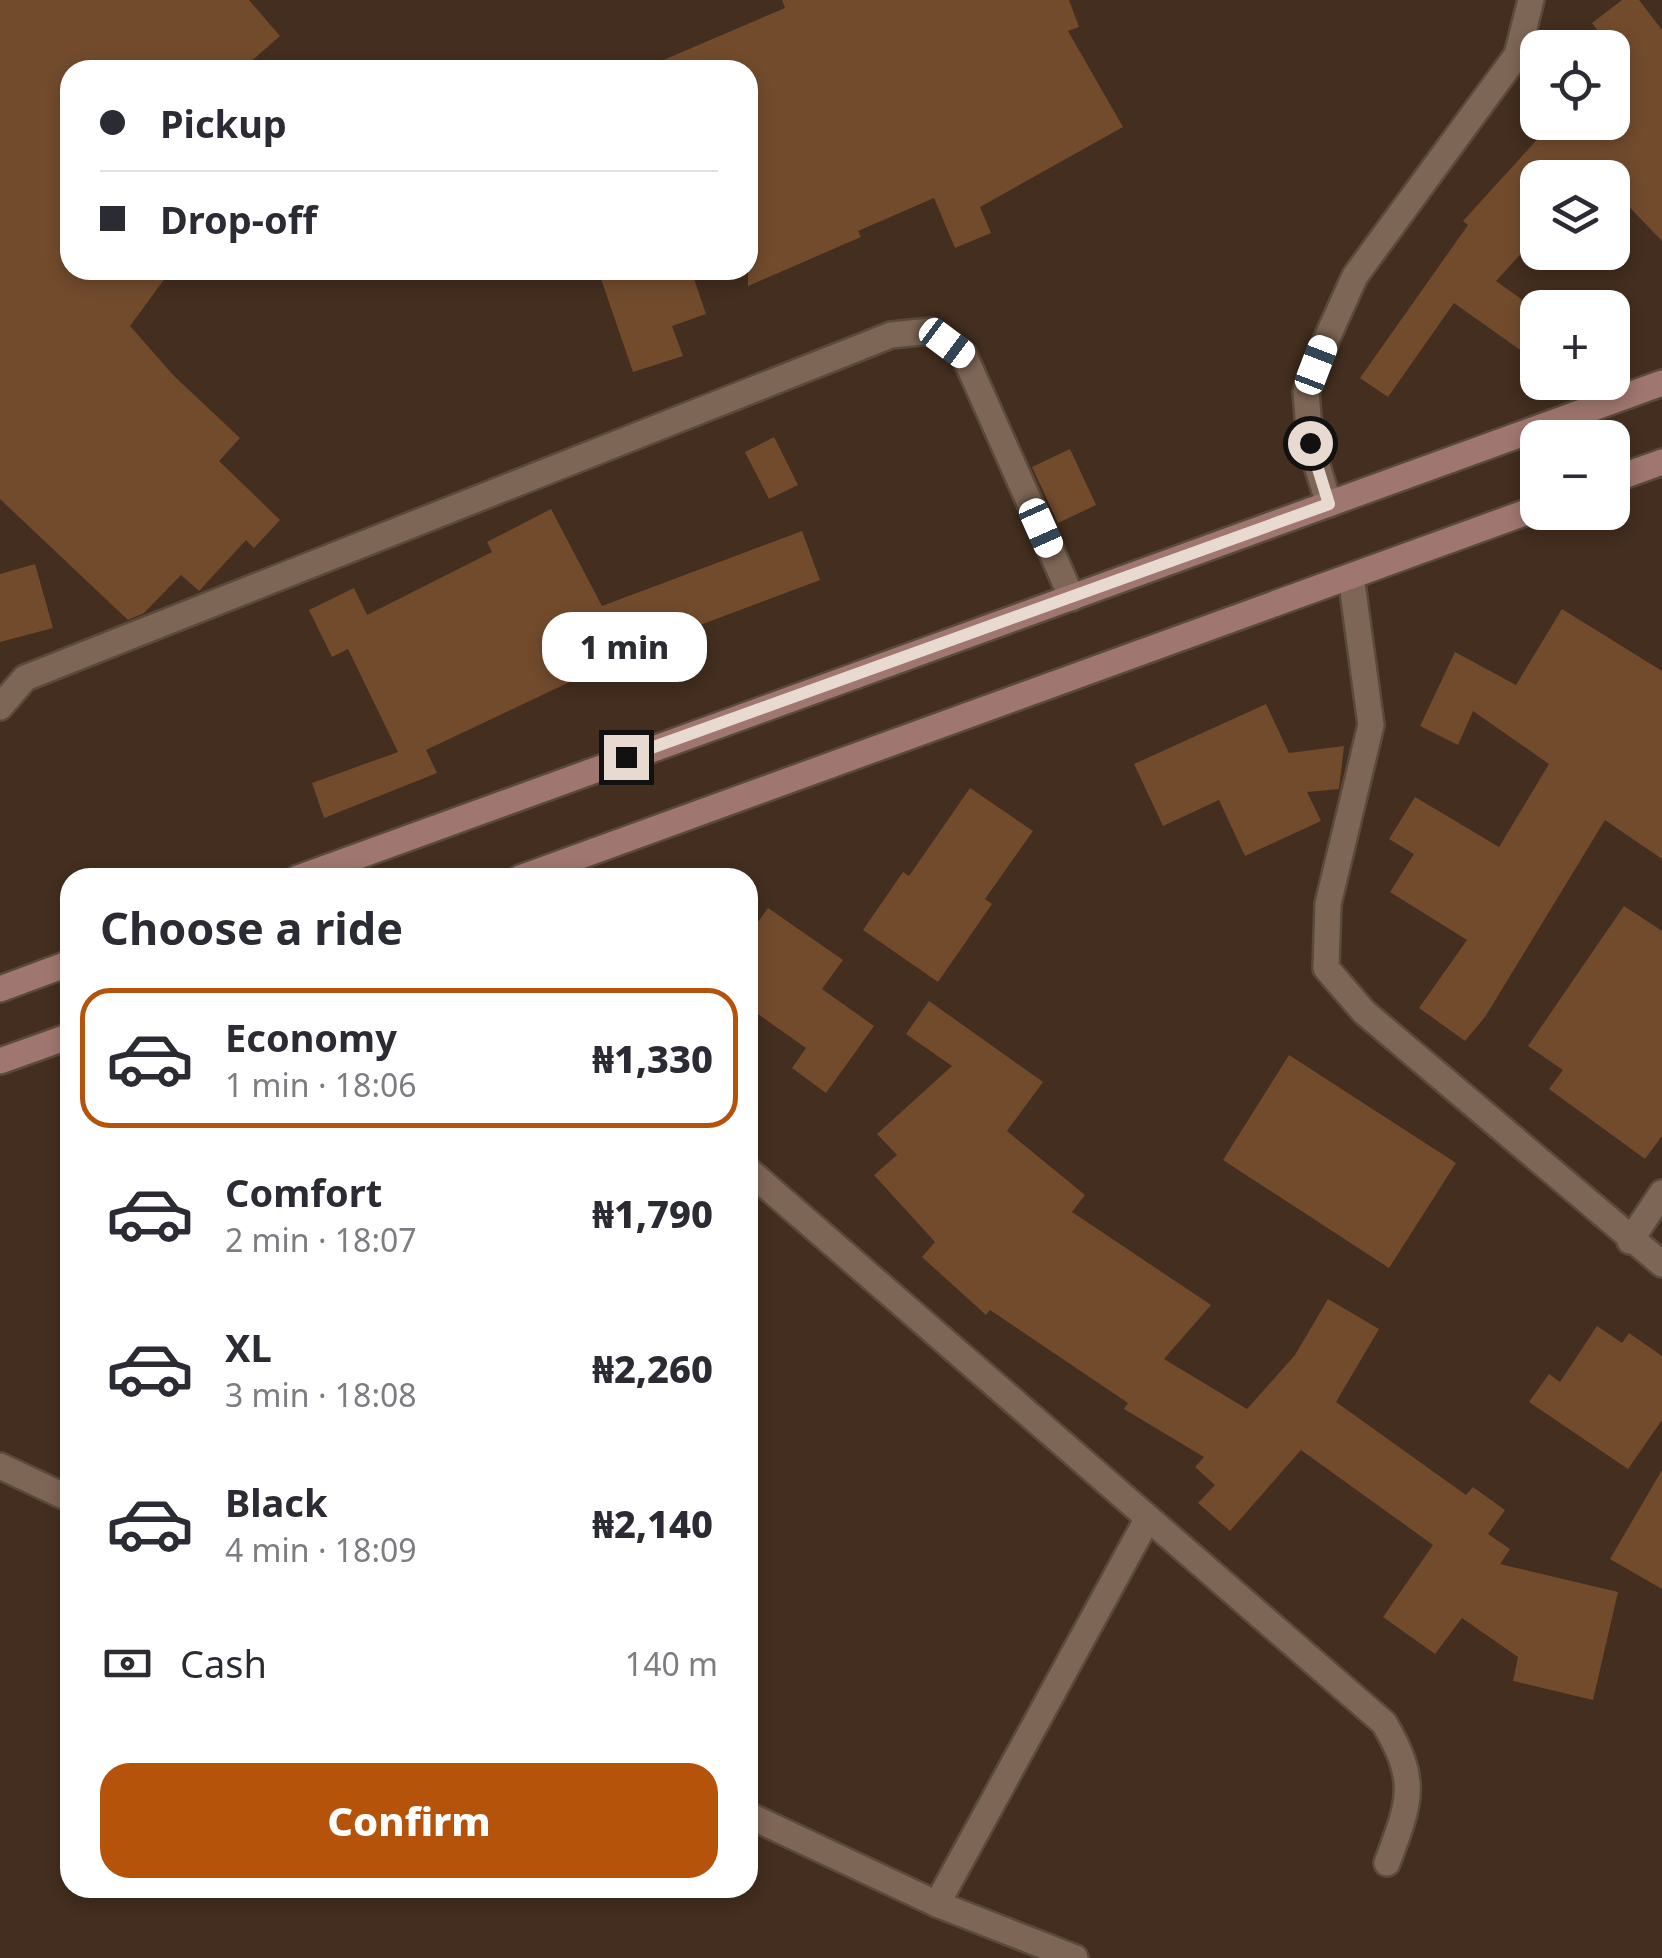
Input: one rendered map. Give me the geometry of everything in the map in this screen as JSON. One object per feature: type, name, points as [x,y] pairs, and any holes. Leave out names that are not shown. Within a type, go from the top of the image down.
[{"type":"main road","points":[[326,868],[1662,383]]},
{"type":"main road","points":[[1630,474],[1662,462]]},
{"type":"main road","points":[[548,868],[1520,515]]},
{"type":"main road","points":[[0,989],[60,967]]},
{"type":"main road","points":[[0,1061],[60,1040]]},
{"type":"street","points":[[1329,504],[1310,443],[1306,392],[1327,338],[1355,276],[1517,55],[1530,0]]},
{"type":"street","points":[[0,707],[25,678],[891,335],[931,331],[964,355],[1072,598]]},
{"type":"street","points":[[1351,576],[1370,724],[1328,904],[1326,968],[1364,1012],[1630,1241],[1662,1264]]},
{"type":"street","points":[[758,1179],[1384,1724],[1407,1762],[1407,1810],[1387,1862]]},
{"type":"street","points":[[1630,1241],[1662,1193]]},
{"type":"street","points":[[0,1466],[60,1493]]},
{"type":"street","points":[[937,1904],[1148,1518]]},
{"type":"street","points":[[758,1820],[937,1904],[1065,1956]]},
{"type":"building","points":[[0,0],[249,0],[280,36],[252,60],[60,60],[60,280],[164,280],[130,326],[174,376],[240,438],[219,461],[280,520],[254,548],[246,540],[199,591],[181,575],[144,613],[128,620],[0,499]]},
{"type":"building","points":[[782,0],[1069,0],[1079,27],[1068,31],[1123,127],[980,207],[991,233],[955,248],[934,198],[858,231],[861,237],[748,286],[748,280],[758,280],[758,60],[663,60],[785,8]]},
{"type":"building","points":[[1622,0],[1639,0],[1662,30],[1662,241],[1630,208],[1630,160],[1520,160],[1520,255],[1496,281],[1520,298],[1520,350],[1454,303],[1388,397],[1360,378],[1468,225],[1463,221],[1537,140],[1630,140],[1630,30],[1598,30],[1592,23]]},
{"type":"building","points":[[601,280],[694,280],[706,314],[672,326],[683,356],[633,372]]},
{"type":"building","points":[[774,437],[798,485],[769,499],[745,452]]},
{"type":"building","points":[[1070,449],[1096,505],[1058,523],[1032,467]]},
{"type":"building","points":[[551,509],[602,606],[802,531],[820,580],[652,643],[426,750],[437,773],[324,818],[312,783],[398,752],[348,649],[332,657],[309,610],[354,588],[367,615],[492,552],[487,542]]},
{"type":"building","points":[[35,564],[53,628],[0,642],[0,574]]},
{"type":"building","points":[[1562,609],[1662,671],[1662,859],[1605,820],[1485,1017],[1465,1041],[1419,1008],[1467,940],[1390,892],[1414,854],[1389,839],[1415,797],[1499,847],[1549,764],[1473,711],[1458,745],[1420,726],[1455,652],[1516,685]]},
{"type":"building","points":[[1266,704],[1289,753],[1344,746],[1339,789],[1307,792],[1321,821],[1245,856],[1219,800],[1163,826],[1134,764]]},
{"type":"building","points":[[970,788],[1033,831],[985,899],[992,904],[938,982],[863,930],[903,872],[909,876]]},
{"type":"building","points":[[1624,906],[1662,931],[1662,1136],[1645,1159],[1549,1089],[1563,1070],[1528,1046]]},
{"type":"building","points":[[768,908],[843,960],[822,989],[874,1026],[826,1093],[792,1068],[806,1048],[758,1014],[758,922]]},
{"type":"building","points":[[929,1001],[1043,1082],[1007,1131],[1085,1195],[1072,1212],[1211,1305],[1164,1359],[1247,1409],[1295,1355],[1328,1299],[1379,1329],[1336,1402],[1466,1495],[1473,1487],[1505,1510],[1488,1534],[1510,1549],[1500,1564],[1618,1592],[1593,1700],[1513,1681],[1518,1657],[1462,1618],[1435,1654],[1383,1617],[1433,1545],[1301,1450],[1230,1531],[1198,1503],[1215,1485],[1195,1467],[1204,1457],[1124,1409],[1128,1403],[990,1310],[986,1315],[922,1257],[935,1242],[874,1175],[897,1155],[877,1134],[952,1066],[906,1034]]},
{"type":"building","points":[[1289,1055],[1456,1163],[1389,1268],[1223,1160]]},
{"type":"building","points":[[1597,1326],[1622,1343],[1629,1333],[1662,1356],[1662,1420],[1628,1469],[1529,1402],[1549,1374],[1560,1382]]},
{"type":"building","points":[[1662,1470],[1662,1589],[1610,1559]]},
{"type":"route","points":[[626,757],[1329,504],[1310,443]]}]
